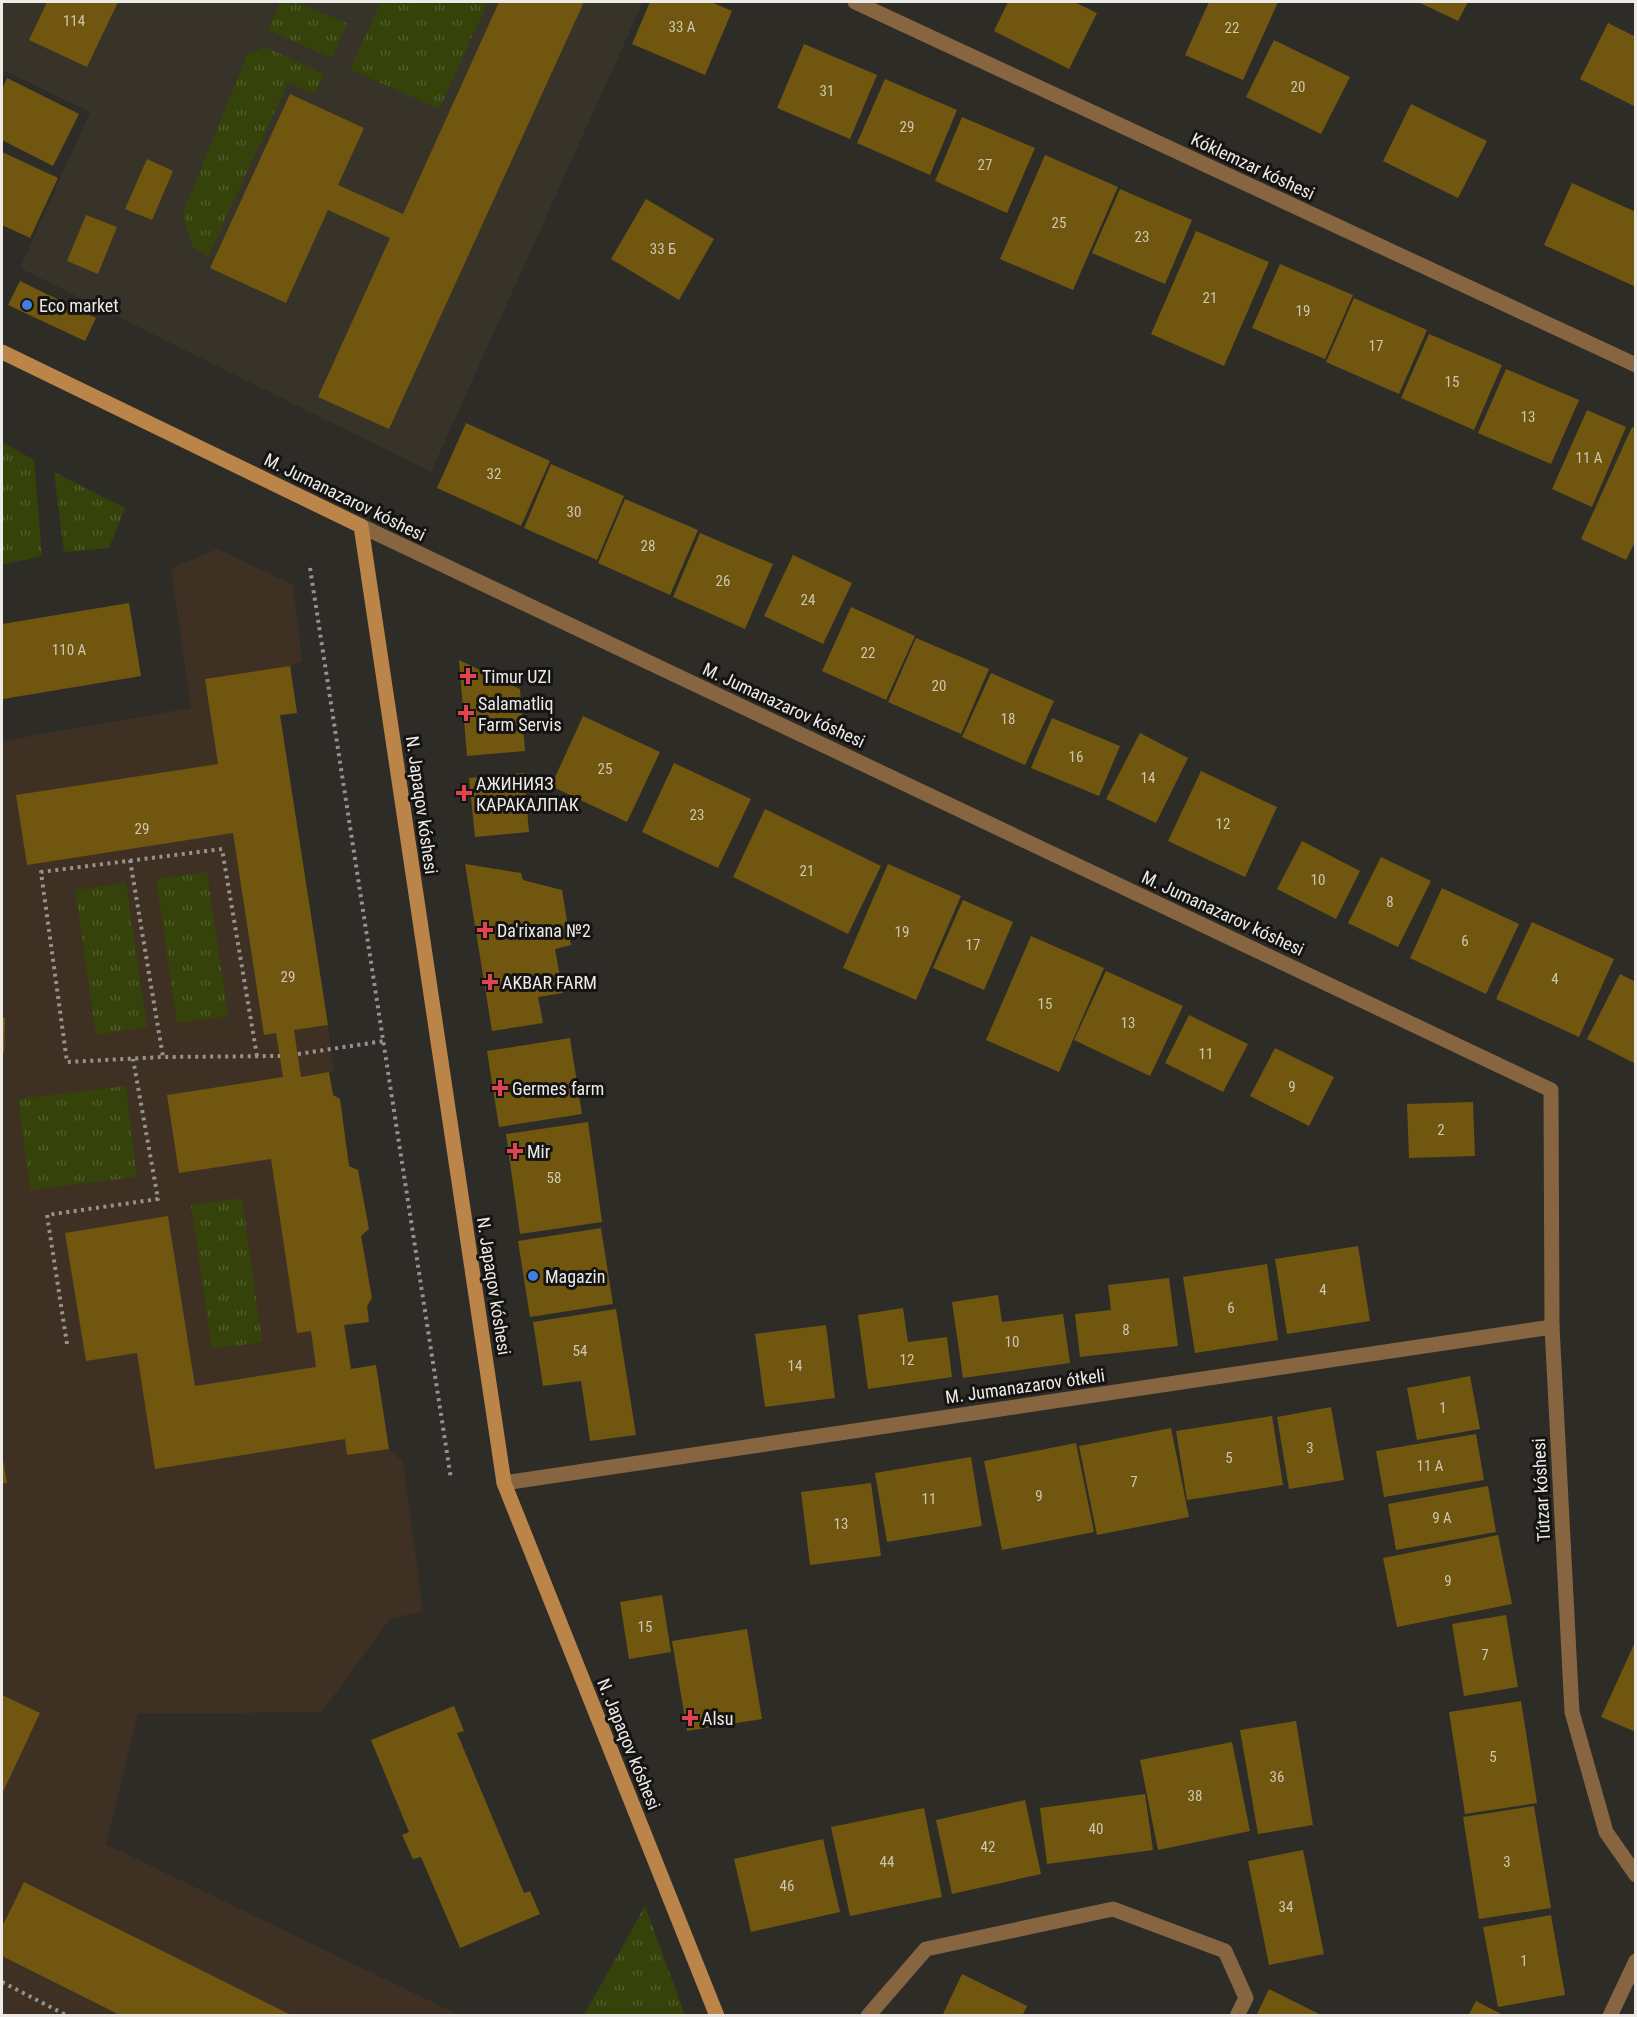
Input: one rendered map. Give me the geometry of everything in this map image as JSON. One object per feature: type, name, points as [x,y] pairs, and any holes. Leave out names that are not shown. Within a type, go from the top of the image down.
[{"type":"main road","name":"M. Jumanazarov kóshesi","points":[[2,352],[361,526]]},
{"type":"main road","name":"N. Japaqov kóshesi","points":[[361,526],[504,1483],[717,2016]]},
{"type":"street","name":"Kóklemzar kóshesi","points":[[855,2],[1635,365]]},
{"type":"street","name":"M. Jumanazarov kóshesi","points":[[361,526],[1551,1090]]},
{"type":"street","name":"Tútzar kóshesi","points":[[1551,1090],[1552,1326],[1572,1712],[1606,1832],[1635,1875]]},
{"type":"street","name":"M. Jumanazarov ótkeli","points":[[504,1483],[1552,1326]]},
{"type":"street","points":[[868,2016],[926,1949],[1113,1909],[1225,1951],[1246,1998],[1237,2016]]},
{"type":"street","points":[[1610,2016],[1635,1961]]},
{"type":"path","points":[[310,568],[451,1479]]},
{"type":"path","points":[[257,1056],[222,849],[41,872],[67,1062],[280,1056]]},
{"type":"path","points":[[130,860],[163,1058]]},
{"type":"path","points":[[298,1054],[384,1041]]},
{"type":"path","points":[[67,1344],[47,1215],[158,1199],[133,1059]]},
{"type":"path","points":[[2,1982],[68,2016]]},
{"type":"shaded area","points":[[2,2],[643,2],[431,472],[20,268],[90,112],[5,71],[2,78]]},
{"type":"shaded area","points":[[218,549],[293,585],[302,661],[290,666],[297,713],[280,716],[328,1025],[334,1072],[329,1072],[333,1095],[340,1099],[349,1166],[369,1229],[361,1236],[372,1298],[367,1306],[369,1322],[345,1326],[351,1369],[376,1365],[389,1449],[403,1462],[423,1611],[390,1619],[322,1712],[138,1714],[106,1844],[459,2015],[2,2016],[2,741],[191,708],[171,568]]},
{"type":"green space","points":[[280,2],[295,2],[347,23],[332,58],[268,30]]},
{"type":"green space","points":[[381,2],[488,2],[439,109],[350,69]]},
{"type":"green space","points":[[265,47],[324,74],[315,94],[288,83],[208,257],[192,246],[183,213],[247,55]]},
{"type":"green space","points":[[2,442],[34,460],[42,556],[2,565]]},
{"type":"green space","points":[[54,472],[125,508],[109,548],[64,552]]},
{"type":"green space","points":[[207,872],[228,1016],[177,1023],[156,879]]},
{"type":"green space","points":[[126,883],[147,1027],[96,1035],[75,890]]},
{"type":"green space","points":[[126,1086],[137,1177],[30,1190],[18,1099]]},
{"type":"green space","points":[[242,1198],[262,1342],[212,1349],[191,1205]]},
{"type":"green space","points":[[645,1906],[685,2015],[584,2015]]},
{"type":"building","points":[[47,2],[118,2],[87,67],[29,40]]},
{"type":"building","points":[[499,2],[584,2],[389,429],[318,397],[390,238],[328,210],[286,303],[210,268],[290,94],[364,128],[338,185],[403,214]]},
{"type":"building","points":[[650,2],[711,2],[732,11],[705,75],[632,44]]},
{"type":"building","points":[[1008,2],[1074,2],[1097,13],[1069,69],[994,31]]},
{"type":"building","points":[[1209,2],[1278,2],[1243,80],[1185,55]]},
{"type":"building","points":[[1418,2],[1468,2],[1458,21]]},
{"type":"building","points":[[1608,23],[1636,37],[1636,107],[1580,79]]},
{"type":"building","points":[[1274,40],[1350,77],[1321,134],[1246,97]]},
{"type":"building","points":[[804,44],[877,75],[850,139],[777,108]]},
{"type":"building","points":[[7,78],[79,114],[53,166],[2,140],[2,90]]},
{"type":"building","points":[[885,79],[957,110],[930,175],[857,143]]},
{"type":"building","points":[[1411,104],[1487,141],[1458,198],[1383,161]]},
{"type":"building","points":[[962,117],[1035,148],[1007,213],[935,181]]},
{"type":"building","points":[[2,152],[58,178],[30,238],[2,225]]},
{"type":"building","points":[[1045,155],[1118,187],[1073,290],[1000,259]]},
{"type":"building","points":[[147,159],[173,171],[152,220],[125,209]]},
{"type":"building","points":[[1572,183],[1636,212],[1636,287],[1544,245]]},
{"type":"building","points":[[1120,189],[1192,220],[1165,284],[1092,253]]},
{"type":"building","points":[[646,199],[714,239],[679,300],[611,259]]},
{"type":"building","points":[[86,215],[117,227],[98,274],[67,261]]},
{"type":"building","points":[[1196,231],[1269,262],[1224,366],[1151,334]]},
{"type":"building","points":[[1280,264],[1353,295],[1325,359],[1252,328]]},
{"type":"building","points":[[20,281],[96,318],[85,341],[8,305]]},
{"type":"building","points":[[1354,298],[1427,330],[1399,394],[1326,362]]},
{"type":"building","points":[[1429,334],[1502,365],[1474,430],[1401,398]]},
{"type":"building","points":[[1506,369],[1579,400],[1551,464],[1478,433]]},
{"type":"building","points":[[1587,410],[1626,427],[1592,507],[1552,489]]},
{"type":"building","points":[[466,423],[550,461],[521,526],[437,488]]},
{"type":"building","points":[[1632,427],[1636,429],[1636,540],[1626,560],[1581,539]]},
{"type":"building","points":[[551,464],[624,496],[597,560],[524,528]]},
{"type":"building","points":[[625,499],[698,530],[670,595],[598,563]]},
{"type":"building","points":[[700,533],[773,564],[745,629],[673,597]]},
{"type":"building","points":[[793,555],[852,583],[823,644],[764,616]]},
{"type":"building","points":[[129,603],[141,676],[3,699],[2,624]]},
{"type":"building","points":[[851,607],[915,636],[886,700],[822,671]]},
{"type":"building","points":[[916,638],[989,669],[961,734],[888,702]]},
{"type":"building","points":[[459,660],[520,689],[525,751],[467,756]]},
{"type":"building","points":[[290,666],[297,713],[280,715],[328,1025],[294,1030],[301,1077],[329,1072],[333,1095],[340,1099],[349,1166],[358,1170],[369,1229],[361,1236],[372,1298],[367,1306],[369,1322],[344,1325],[351,1369],[376,1365],[389,1449],[347,1455],[345,1439],[155,1469],[137,1353],[86,1361],[65,1233],[168,1216],[195,1386],[316,1367],[311,1331],[297,1333],[271,1159],[179,1173],[167,1095],[283,1077],[276,1033],[264,1035],[233,833],[27,865],[16,795],[218,764],[205,679]]},
{"type":"building","points":[[991,673],[1054,701],[1025,765],[962,737]]},
{"type":"building","points":[[583,716],[660,752],[627,822],[551,786]]},
{"type":"building","points":[[1052,718],[1120,746],[1099,796],[1031,768]]},
{"type":"building","points":[[1140,733],[1188,758],[1156,823],[1106,799]]},
{"type":"building","points":[[674,763],[751,799],[718,868],[642,832]]},
{"type":"building","points":[[1201,771],[1277,807],[1245,877],[1168,841]]},
{"type":"building","points":[[524,773],[529,832],[475,837],[469,778]]},
{"type":"building","points":[[765,809],[881,866],[848,934],[733,877]]},
{"type":"building","points":[[1302,841],[1360,871],[1336,919],[1277,889]]},
{"type":"building","points":[[1381,857],[1431,881],[1398,947],[1348,923]]},
{"type":"building","points":[[465,864],[521,873],[523,880],[562,890],[571,945],[555,949],[563,993],[538,997],[543,1023],[492,1031]]},
{"type":"building","points":[[888,864],[961,896],[916,1000],[843,968]]},
{"type":"building","points":[[1442,888],[1519,924],[1486,994],[1410,958]]},
{"type":"building","points":[[963,900],[1013,922],[984,990],[933,968]]},
{"type":"building","points":[[1532,922],[1614,959],[1579,1037],[1496,999]]},
{"type":"building","points":[[1031,936],[1104,968],[1059,1072],[986,1040]]},
{"type":"building","points":[[1106,971],[1183,1006],[1150,1076],[1074,1040]]},
{"type":"building","points":[[1620,974],[1636,982],[1636,1064],[1587,1039]]},
{"type":"building","points":[[1189,1015],[1248,1044],[1223,1092],[1165,1063]]},
{"type":"building","points":[[2,1017],[5,1018],[4,1053],[2,1053]]},
{"type":"building","points":[[570,1038],[582,1114],[499,1127],[487,1051]]},
{"type":"building","points":[[1275,1048],[1334,1077],[1309,1126],[1250,1096]]},
{"type":"building","points":[[1473,1102],[1475,1156],[1409,1158],[1407,1104]]},
{"type":"building","points":[[588,1122],[602,1222],[520,1234],[506,1134]]},
{"type":"building","points":[[601,1228],[613,1304],[530,1317],[518,1241]]},
{"type":"building","points":[[1358,1246],[1370,1321],[1287,1334],[1275,1259]]},
{"type":"building","points":[[1267,1264],[1278,1340],[1195,1353],[1183,1277]]},
{"type":"building","points":[[1169,1278],[1178,1346],[1080,1357],[1075,1314],[1111,1310],[1108,1285]]},
{"type":"building","points":[[998,1295],[1002,1322],[1063,1314],[1070,1363],[963,1378],[952,1302]]},
{"type":"building","points":[[903,1308],[908,1342],[947,1337],[952,1377],[868,1389],[858,1315]]},
{"type":"building","points":[[616,1309],[636,1435],[590,1441],[581,1381],[543,1386],[533,1322]]},
{"type":"building","points":[[826,1325],[835,1398],[765,1407],[755,1334]]},
{"type":"building","points":[[1470,1376],[1480,1429],[1417,1440],[1407,1388]]},
{"type":"building","points":[[1331,1407],[1344,1480],[1289,1489],[1277,1417]]},
{"type":"building","points":[[1272,1416],[1283,1485],[1187,1500],[1176,1431]]},
{"type":"building","points":[[1171,1428],[1189,1517],[1097,1535],[1079,1446]]},
{"type":"building","points":[[1476,1434],[1484,1480],[1384,1497],[1376,1451]]},
{"type":"building","points":[[1076,1443],[1094,1532],[1002,1550],[984,1461]]},
{"type":"building","points":[[2,1454],[7,1483],[2,1484]]},
{"type":"building","points":[[971,1457],[982,1526],[887,1542],[875,1473]]},
{"type":"building","points":[[871,1483],[881,1556],[810,1565],[801,1492]]},
{"type":"building","points":[[1488,1486],[1496,1532],[1396,1550],[1388,1504]]},
{"type":"building","points":[[1498,1535],[1512,1604],[1397,1627],[1383,1558]]},
{"type":"building","points":[[662,1595],[671,1652],[629,1659],[620,1602]]},
{"type":"building","points":[[1506,1615],[1518,1687],[1464,1696],[1452,1624]]},
{"type":"building","points":[[747,1629],[762,1719],[687,1731],[672,1641]]},
{"type":"building","points":[[1636,1640],[1636,1732],[1601,1717]]},
{"type":"building","points":[[2,1695],[40,1713],[2,1794]]},
{"type":"building","points":[[1521,1701],[1537,1803],[1465,1814],[1449,1712]]},
{"type":"building","points":[[454,1706],[464,1731],[457,1733],[524,1893],[530,1891],[540,1914],[460,1948],[421,1857],[413,1859],[402,1835],[409,1832],[371,1740]]},
{"type":"building","points":[[1296,1721],[1313,1825],[1258,1834],[1240,1730]]},
{"type":"building","points":[[1232,1742],[1250,1831],[1158,1850],[1140,1760]]},
{"type":"building","points":[[1145,1794],[1153,1850],[1047,1864],[1040,1808]]},
{"type":"building","points":[[1025,1800],[1041,1874],[952,1894],[936,1820]]},
{"type":"building","points":[[1534,1806],[1551,1908],[1479,1919],[1463,1817]]},
{"type":"building","points":[[924,1808],[942,1897],[850,1916],[831,1827]]},
{"type":"building","points":[[823,1839],[840,1912],[751,1932],[734,1859]]},
{"type":"building","points":[[1303,1850],[1324,1954],[1269,1965],[1248,1861]]},
{"type":"building","points":[[24,1882],[293,2016],[122,2016],[2,1956],[2,1927]]},
{"type":"building","points":[[1551,1915],[1565,1995],[1498,2007],[1483,1927]]},
{"type":"building","points":[[962,1974],[1027,2006],[1022,2016],[942,2016]]},
{"type":"building","points":[[1269,1989],[1323,2016],[1256,2016]]},
{"type":"building","points":[[1476,2001],[1505,2016],[1468,2016]]},
{"type":"place","name":"Eco market","points":[[27,305]]},
{"type":"place","name":"Timur UZI","points":[[468,676]]},
{"type":"place","name":"Salamatliq Farm Servis","points":[[466,713]]},
{"type":"place","name":"АЖИНИЯЗ КАРАКАЛПАК","points":[[464,793]]},
{"type":"place","name":"Da'rixana №2","points":[[485,930]]},
{"type":"place","name":"AKBAR FARM","points":[[490,982]]},
{"type":"place","name":"Germes farm","points":[[500,1088]]},
{"type":"place","name":"Mir","points":[[515,1151]]},
{"type":"place","name":"Magazin","points":[[533,1276]]},
{"type":"place","name":"Alsu","points":[[690,1718]]}]
